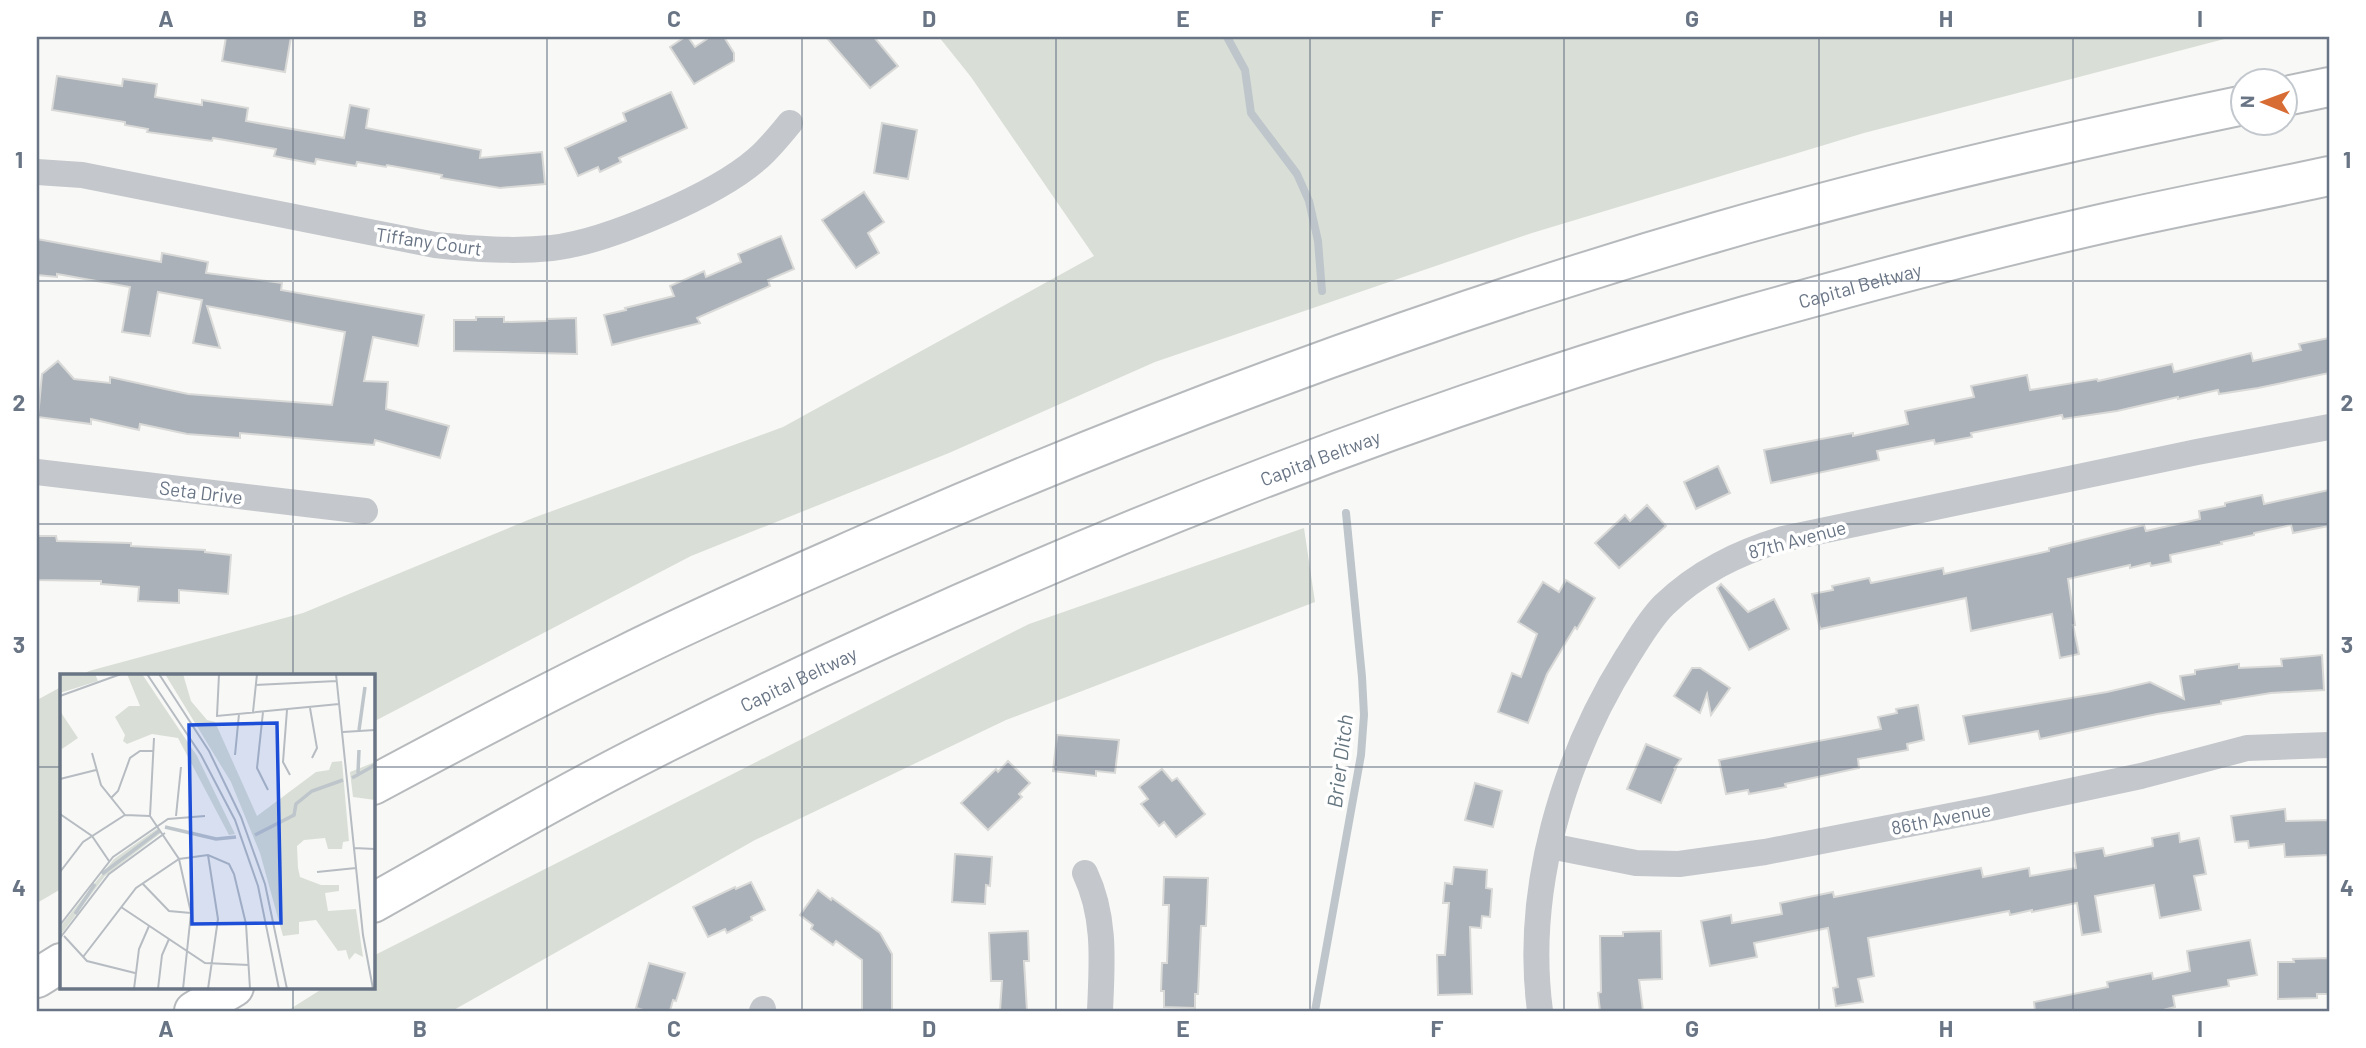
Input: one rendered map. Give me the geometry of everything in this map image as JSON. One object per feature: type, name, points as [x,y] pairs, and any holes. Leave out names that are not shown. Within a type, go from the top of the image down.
[{"type":"highway","points":[[2300,93],[2329,87]]},
{"type":"highway","points":[[374,784],[612,661],[769,587],[956,505],[1297,370],[1499,301],[1715,233],[1923,177],[2099,135],[2230,108]]},
{"type":"highway","name":"Capital Beltway","points":[[374,902],[516,822],[666,743],[808,673],[1042,568],[1327,455],[1530,384],[1742,317],[1932,265],[2120,219],[2329,176]]},
{"type":"highway","points":[[37,978],[60,964]]},
{"type":"highway","points":[[194,1011],[232,988]]},
{"type":"street","name":"Tiffany Court","points":[[37,172],[82,175],[435,245],[478,250],[527,250],[594,240],[705,193],[757,160],[790,123]]},
{"type":"street","name":"87th Avenue","points":[[1540,1011],[1538,919],[1550,846],[1566,780],[1587,729],[1617,674],[1662,606],[1710,568],[1746,550],[1783,539],[2329,427]]},
{"type":"street","name":"Seta Drive","points":[[37,472],[365,511]]},
{"type":"street","name":"86th Avenue","points":[[1550,846],[1636,863],[1679,864],[1765,852],[1991,808],[2140,776],[2247,748],[2329,746]]},
{"type":"street","points":[[1085,873],[1093,891],[1102,929],[1100,1011]]},
{"type":"shaded area","points":[[939,37],[2232,37],[1864,133],[1532,233],[1155,362],[949,453],[691,556],[374,721],[374,674],[84,674],[303,613],[533,518],[783,427],[1094,256],[971,77]]},
{"type":"shaded area","points":[[1304,528],[1315,602],[1006,720],[755,840],[452,1011],[287,1011],[323,988],[374,988],[374,955],[1029,624]]},
{"type":"shaded area","points":[[60,688],[60,890],[37,903],[37,700]]},
{"type":"building","points":[[226,37],[291,37],[285,72],[222,61]]},
{"type":"building","points":[[688,37],[695,47],[710,37],[724,37],[734,53],[734,61],[694,84],[670,47]]},
{"type":"building","points":[[826,37],[874,37],[898,66],[870,88]]},
{"type":"building","points":[[57,76],[122,86],[123,79],[157,84],[155,97],[202,105],[202,100],[248,108],[246,121],[344,138],[350,105],[369,109],[366,128],[481,150],[480,158],[542,152],[545,184],[500,188],[387,165],[357,162],[356,166],[316,159],[315,164],[274,156],[276,149],[213,138],[212,141],[147,132],[148,129],[125,125],[125,122],[52,110]]},
{"type":"building","points":[[671,92],[687,128],[619,158],[621,162],[600,172],[598,167],[578,176],[565,148],[626,121],[623,113]]},
{"type":"building","points":[[882,123],[917,130],[908,179],[874,173]]},
{"type":"building","points":[[864,192],[884,222],[868,233],[879,253],[856,268],[822,220]]},
{"type":"building","points":[[781,236],[794,269],[768,280],[770,286],[697,318],[700,323],[612,345],[604,315],[674,296],[670,286],[704,271],[706,277],[741,262],[738,254]]},
{"type":"building","points":[[37,239],[161,262],[162,253],[208,262],[206,273],[282,283],[281,290],[424,315],[418,346],[373,337],[364,381],[388,382],[386,409],[449,426],[440,458],[375,440],[374,445],[240,433],[240,438],[187,434],[140,424],[139,430],[91,419],[91,424],[38,417],[42,374],[58,361],[74,379],[110,383],[110,377],[188,394],[332,405],[345,332],[207,306],[220,348],[193,343],[202,300],[158,292],[150,336],[122,332],[130,287],[57,274],[57,277],[37,275]]},
{"type":"building","points":[[476,317],[504,317],[504,322],[576,318],[577,354],[454,351],[454,320],[476,320]]},
{"type":"building","points":[[2329,338],[2329,373],[2258,388],[2219,394],[2218,390],[2178,397],[2117,411],[2063,419],[2062,415],[1971,433],[1972,437],[1935,444],[1934,440],[1877,451],[1879,460],[1771,483],[1764,450],[1908,424],[1905,411],[1974,397],[1971,386],[2027,375],[2030,390],[2097,379],[2098,381],[2172,364],[2174,372],[2251,353],[2253,361],[2301,350],[2299,344]]},
{"type":"building","points":[[1718,466],[1730,493],[1696,509],[1684,482]]},
{"type":"building","points":[[2329,490],[2329,526],[2293,533],[2291,525],[2170,555],[2171,562],[2130,568],[2130,565],[2068,579],[2079,654],[2060,658],[2052,614],[1971,631],[1966,598],[1820,629],[1812,594],[1833,590],[1832,586],[1869,578],[1871,583],[1943,568],[1944,574],[2049,551],[2049,548],[2144,525],[2146,531],[2200,519],[2199,511],[2225,506],[2225,503],[2262,495],[2264,504]]},
{"type":"building","points":[[1647,505],[1666,526],[1619,568],[1595,543],[1625,515],[1630,521]]},
{"type":"building","points":[[37,536],[56,536],[57,541],[131,543],[131,546],[205,550],[231,555],[228,594],[179,590],[179,603],[138,601],[139,587],[101,584],[101,581],[37,580]]},
{"type":"building","points":[[1566,580],[1595,598],[1547,674],[1528,723],[1498,712],[1512,673],[1521,677],[1537,634],[1518,622],[1543,582],[1559,592]]},
{"type":"building","points":[[1721,584],[1748,612],[1774,599],[1789,629],[1749,650],[1717,588]]},
{"type":"building","points":[[2322,655],[2324,690],[2271,693],[2221,701],[2221,704],[2157,714],[2040,739],[2038,731],[1969,744],[1963,716],[2107,692],[2150,682],[2184,699],[2180,676],[2195,674],[2195,670],[2239,664],[2239,668],[2282,666],[2281,659]]},
{"type":"building","points":[[1692,668],[1700,668],[1730,688],[1711,715],[1707,694],[1700,713],[1674,696]]},
{"type":"building","points":[[1918,705],[1924,740],[1907,744],[1908,750],[1858,759],[1859,768],[1785,784],[1786,787],[1749,794],[1748,790],[1726,794],[1719,760],[1881,729],[1878,717],[1897,713],[1896,709]]},
{"type":"building","points":[[1057,735],[1119,740],[1115,773],[1096,771],[1096,776],[1053,771]]},
{"type":"building","points":[[1646,744],[1681,759],[1674,769],[1676,768],[1661,803],[1627,789]]},
{"type":"building","points":[[1008,761],[1030,783],[1019,794],[1022,797],[988,830],[961,803]]},
{"type":"building","points":[[1162,769],[1172,781],[1177,778],[1205,814],[1176,837],[1164,822],[1159,826],[1141,804],[1148,799],[1139,787]]},
{"type":"building","points":[[1475,783],[1502,791],[1493,827],[1465,820]]},
{"type":"building","points":[[2285,809],[2286,821],[2329,820],[2329,855],[2285,857],[2284,844],[2249,848],[2248,841],[2235,842],[2231,816]]},
{"type":"building","points":[[2179,833],[2180,842],[2199,838],[2206,874],[2194,876],[2201,910],[2160,918],[2154,885],[2095,896],[2101,932],[2082,935],[2077,903],[2010,915],[2009,911],[1868,938],[1874,976],[1858,979],[1863,1002],[1836,1006],[1833,988],[1838,987],[1828,928],[1754,943],[1757,957],[1710,966],[1701,921],[1731,915],[1732,923],[1782,914],[1780,903],[1833,892],[1834,897],[1981,868],[1983,877],[2029,868],[2030,876],[2076,868],[2074,853],[2103,848],[2105,856],[2153,846],[2152,838]]},
{"type":"building","points":[[955,854],[992,857],[990,886],[986,885],[985,904],[952,902]]},
{"type":"building","points":[[1454,867],[1487,870],[1486,888],[1492,889],[1490,917],[1482,916],[1481,928],[1470,927],[1472,994],[1438,995],[1437,955],[1445,955],[1449,903],[1443,903],[1445,883],[1452,884]]},
{"type":"building","points":[[1164,877],[1208,878],[1206,926],[1201,926],[1195,1008],[1164,1007],[1164,991],[1161,991],[1162,963],[1167,963],[1169,905],[1163,905]]},
{"type":"building","points":[[751,882],[765,910],[727,933],[725,929],[708,937],[693,907]]},
{"type":"building","points":[[818,890],[880,933],[892,954],[892,1011],[862,1011],[862,960],[836,941],[833,945],[811,929],[813,925],[800,915]]},
{"type":"building","points":[[1028,931],[1029,961],[1024,961],[1027,1011],[1000,1011],[1002,981],[991,981],[989,933]]},
{"type":"building","points":[[1661,931],[1662,979],[1639,980],[1643,1011],[1600,1011],[1600,936],[1623,936],[1623,932]]},
{"type":"building","points":[[2250,940],[2257,975],[2228,980],[2229,986],[2173,996],[2175,1007],[2159,1011],[2035,1011],[2034,1002],[2108,987],[2107,982],[2152,973],[2153,979],[2190,971],[2187,951]]},
{"type":"building","points":[[2329,958],[2329,994],[2317,994],[2317,998],[2278,999],[2278,962]]},
{"type":"building","points":[[649,963],[685,973],[670,1011],[636,1008]]},
{"type":"waterway","name":"Brier Ditch","points":[[1227,37],[1245,70],[1251,113],[1297,174],[1309,201],[1318,241],[1322,291]]},
{"type":"waterway","name":"Brier Ditch","points":[[1315,1011],[1361,755],[1364,715],[1346,513]]}]
